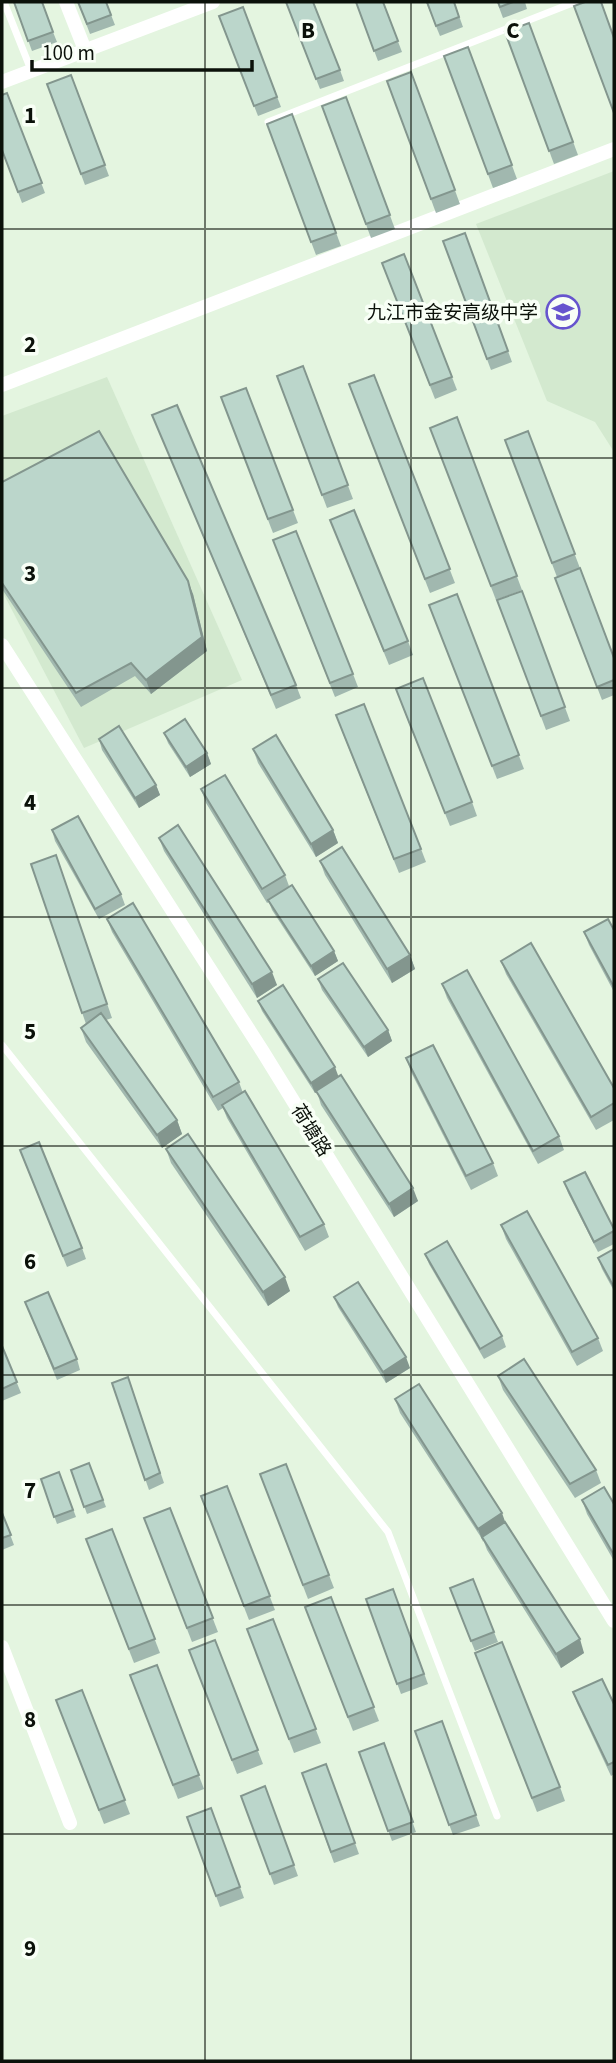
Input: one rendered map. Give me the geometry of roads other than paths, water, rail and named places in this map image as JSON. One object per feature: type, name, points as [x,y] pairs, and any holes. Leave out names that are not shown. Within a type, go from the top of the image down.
[{"type":"street","points":[[66,2],[85,50]]},
{"type":"street","points":[[2,82],[213,2]]},
{"type":"street","points":[[2,385],[614,149]]},
{"type":"street","name":"荷塘路","points":[[2,645],[263,1052],[614,1621]]},
{"type":"street","points":[[2,1647],[70,1823]]},
{"type":"lane","points":[[4,2],[31,71]]},
{"type":"lane","points":[[268,122],[575,2]]},
{"type":"lane","points":[[2,1045],[388,1532],[497,1816]]},
{"type":"place","name":"九江市金安高级中学","points":[[563,312]]}]
